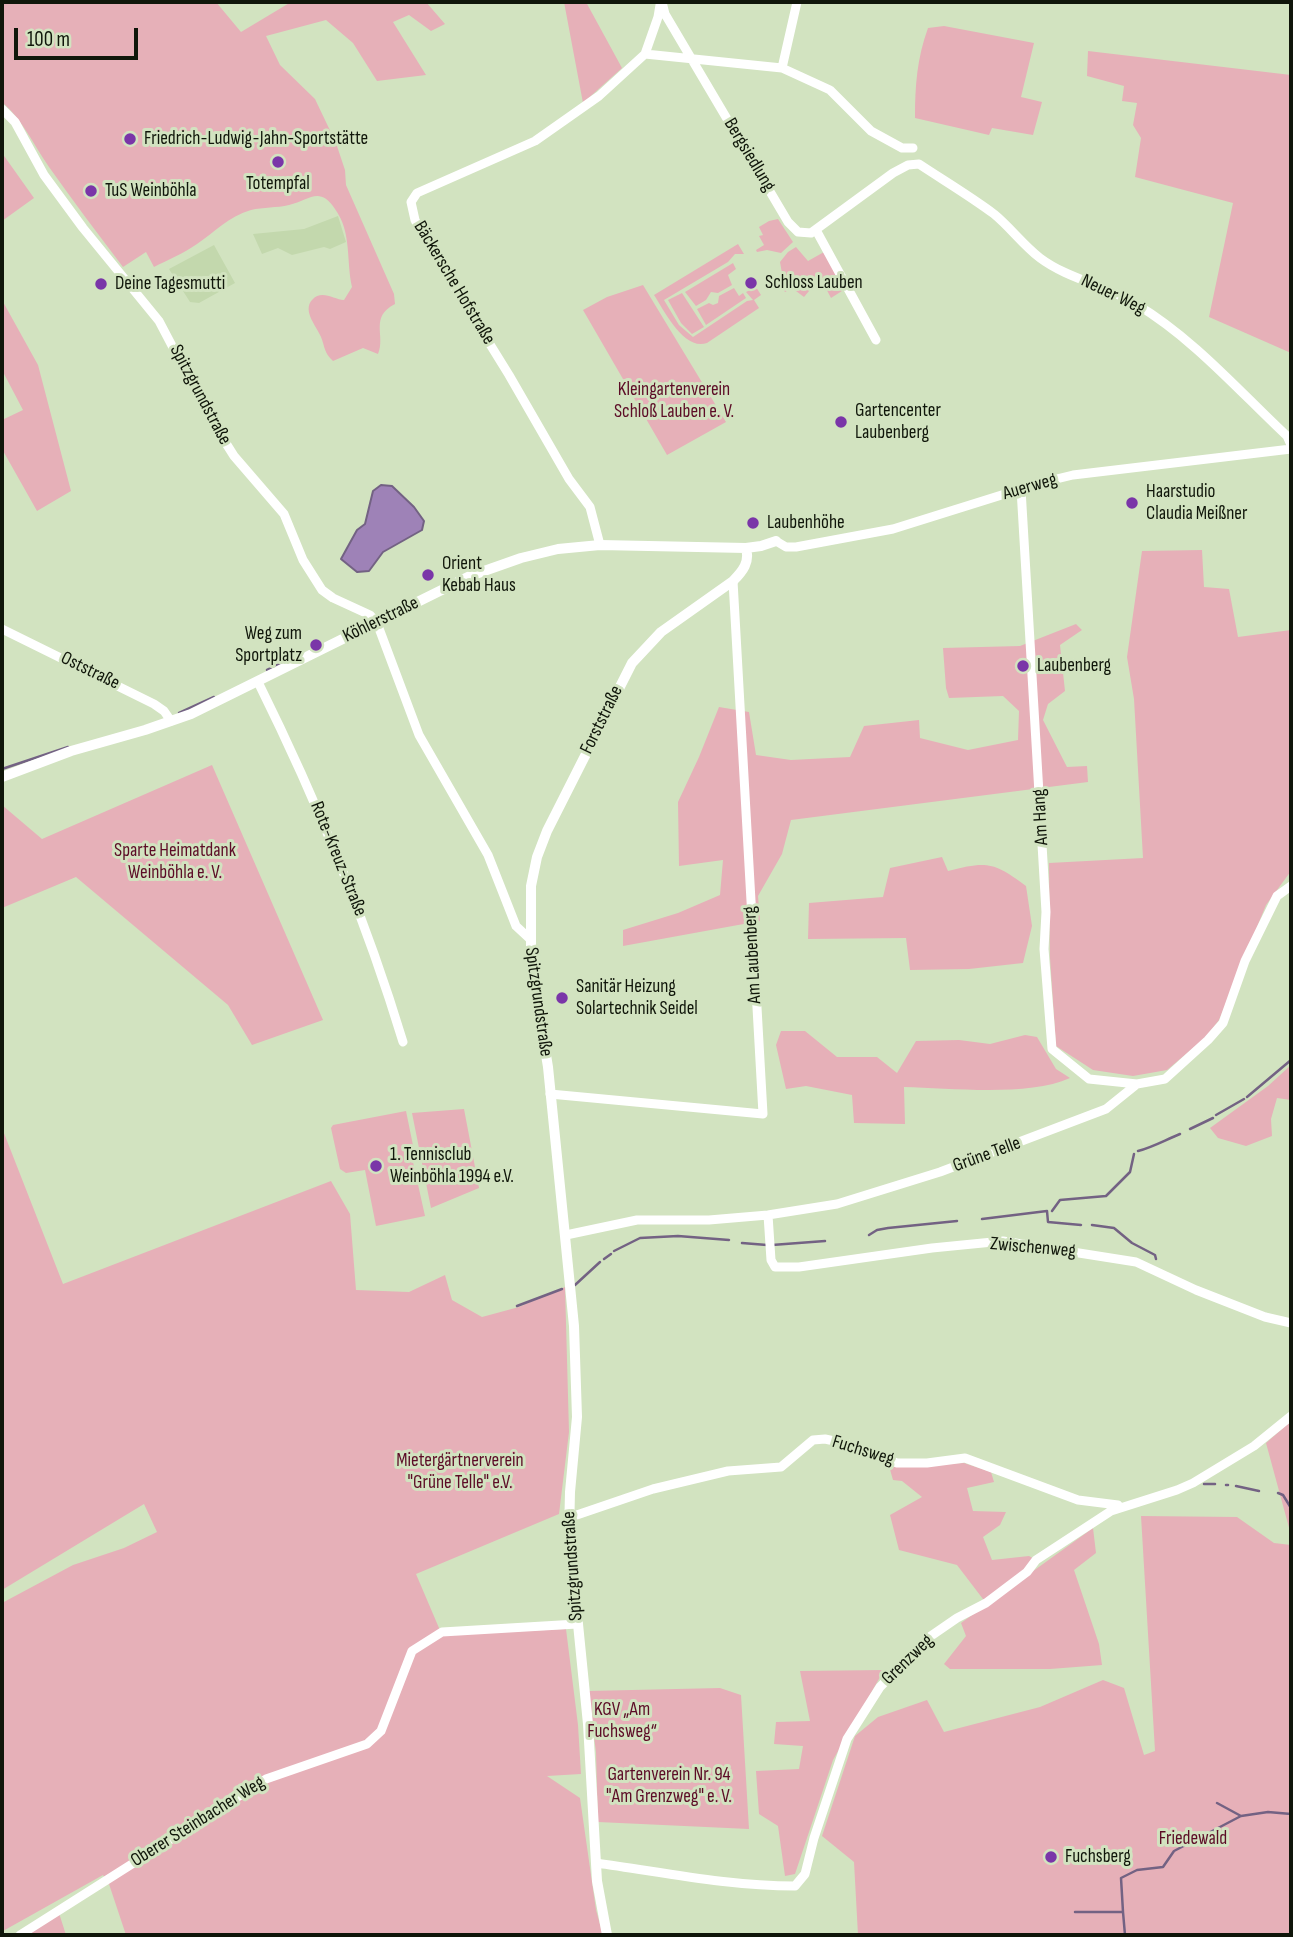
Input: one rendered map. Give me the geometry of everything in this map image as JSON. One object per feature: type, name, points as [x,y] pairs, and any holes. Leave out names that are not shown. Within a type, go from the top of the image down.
[{"type":"street","name":"Bäckersche Hofstraße","points":[[600,545],[590,507],[569,479],[509,375],[423,236],[415,220],[411,202],[417,193],[546,135],[599,96],[645,54],[662,2]]},
{"type":"street","points":[[662,2],[665,14],[692,60]]},
{"type":"street","points":[[782,68],[797,2]]},
{"type":"street","points":[[645,54],[782,68],[830,90],[871,131],[902,148],[913,148]]},
{"type":"street","name":"Bergsiedlung","points":[[692,60],[794,229],[802,234],[816,230]]},
{"type":"street","name":"Spitzgrundstraße","points":[[2,108],[15,121],[44,175],[159,321],[209,418],[234,456],[284,514],[303,560],[322,590],[370,615],[377,623],[419,735],[488,855],[516,926],[530,939],[566,1236],[577,1395],[568,1518],[587,1724],[599,1900],[607,1935]]},
{"type":"street","name":"Neuer Weg","points":[[816,230],[893,173],[908,165],[919,164],[994,214],[1040,258],[1056,268],[1135,303],[1181,335],[1287,436],[1291,447]]},
{"type":"street","points":[[816,230],[876,340]]},
{"type":"street","name":"Auerweg","points":[[776,541],[786,547],[796,547],[892,529],[1073,475],[1291,447]]},
{"type":"street","name":"Am Hang","points":[[1021,489],[1046,912],[1044,950],[1052,1049],[1089,1079],[1137,1084]]},
{"type":"street","name":"Köhlerstraße","points":[[2,777],[71,751],[172,721],[258,682],[485,570],[558,549],[600,545],[746,548],[761,547],[776,541]]},
{"type":"street","points":[[733,581],[746,565],[746,548]]},
{"type":"street","name":"Forststraße","points":[[530,939],[531,886],[540,848],[625,673],[645,646],[661,632],[733,581]]},
{"type":"street","name":"Am Laubenberg","points":[[550,1094],[764,1114],[733,581]]},
{"type":"street","name":"Oststraße","points":[[2,629],[154,704],[172,721]]},
{"type":"street","name":"Rote-Kreuz-Straße","points":[[258,682],[335,849],[366,929],[402,1042]]},
{"type":"street","name":"Grüne Telle","points":[[566,1236],[636,1220],[709,1220],[768,1215],[837,1204],[940,1172],[1106,1109],[1137,1084],[1164,1079],[1223,1023],[1245,961],[1277,897],[1291,886]]},
{"type":"street","name":"Zwischenweg","points":[[768,1215],[771,1260],[775,1267],[799,1267],[1003,1241],[1136,1262],[1242,1308],[1291,1323]]},
{"type":"street","name":"Grenzweg","points":[[596,1863],[751,1885],[795,1886],[805,1874],[814,1838],[847,1739],[880,1687],[928,1638],[957,1618],[986,1603],[1027,1572],[1036,1560],[1111,1511],[1193,1483],[1255,1446],[1291,1416]]},
{"type":"street","name":"Fuchsweg","points":[[568,1518],[653,1489],[728,1471],[781,1467],[813,1440],[825,1439],[848,1444],[897,1463],[928,1463],[965,1458],[1078,1500],[1123,1506]]},
{"type":"street","name":"Oberer Steinbacher Weg","points":[[20,1935],[266,1779],[367,1744],[382,1731],[412,1651],[442,1632],[578,1624]]},
{"type":"shaded area","points":[[338,216],[346,242],[330,249],[324,247],[292,255],[278,248],[262,254],[253,234],[304,229]]},
{"type":"shaded area","points":[[214,245],[235,283],[199,303],[190,302],[169,269]]},
{"type":"shaded area","points":[[381,485],[392,486],[414,507],[424,521],[422,530],[383,552],[369,571],[357,572],[341,559],[357,530],[365,524],[373,491]]},
{"type":"green space","name":"Friedrich-Ludwig-Jahn-Sportstätte","points":[[2,2],[216,2],[241,32],[291,2],[426,2],[445,24],[431,31],[409,15],[393,22],[426,75],[377,81],[353,43],[326,20],[266,36],[280,65],[315,99],[336,143],[345,170],[346,185],[394,294],[395,304],[387,309],[380,321],[378,354],[363,348],[333,361],[326,353],[309,314],[309,304],[316,297],[324,295],[344,300],[352,287],[344,227],[335,209],[319,196],[289,205],[243,213],[192,247],[154,267],[146,252],[123,267],[49,167],[22,124],[2,102]]},
{"type":"green space","points":[[564,2],[586,2],[622,68],[583,103]]},
{"type":"green space","points":[[944,26],[1034,43],[1021,97],[1042,102],[1033,135],[992,128],[989,135],[915,118],[917,72],[924,39],[928,28]]},
{"type":"green space","points":[[1088,51],[1291,75],[1291,353],[1209,317],[1233,203],[1135,177],[1141,138],[1133,125],[1137,103],[1122,101],[1124,86],[1087,76]]},
{"type":"green space","points":[[2,153],[34,198],[2,221]]},
{"type":"green space","points":[[778,219],[793,242],[781,253],[767,250],[757,252],[756,250],[764,245],[759,236],[763,235],[759,227]]},
{"type":"green space","points":[[738,244],[744,254],[735,254],[728,262],[664,300],[679,325],[693,337],[747,301],[753,300],[746,292],[756,287],[761,295],[754,300],[759,308],[707,343],[691,341],[676,328],[654,295]]},
{"type":"green space","points":[[796,247],[808,261],[824,252],[845,289],[831,298],[819,275],[820,278],[804,297],[792,288],[785,292],[779,282],[783,279],[780,262]]},
{"type":"green space","points":[[733,263],[736,269],[728,275],[732,285],[718,293],[711,292],[706,300],[696,306],[685,292]]},
{"type":"green space","name":"Kleingartenverein Schloß Lauben e. V.","points":[[643,285],[726,422],[667,455],[583,310],[607,297]]},
{"type":"green space","points":[[734,288],[739,296],[743,293],[746,298],[706,325],[697,309],[709,303],[718,303],[719,296]]},
{"type":"green space","points":[[682,293],[704,327],[692,334],[681,323],[668,300]]},
{"type":"green space","points":[[2,300],[38,365],[71,491],[37,511],[2,449],[2,420],[23,410],[2,370]]},
{"type":"green space","points":[[1202,550],[1204,587],[1229,589],[1238,637],[1291,630],[1291,871],[1266,905],[1219,1020],[1205,1038],[1167,1070],[1133,1076],[1093,1070],[1056,1046],[1050,958],[1049,863],[1143,858],[1134,699],[1127,657],[1142,551]]},
{"type":"green space","points":[[1076,624],[1082,630],[1060,645],[1065,691],[1048,704],[1043,720],[1067,767],[1087,766],[1088,782],[791,820],[782,854],[758,896],[760,921],[623,946],[623,930],[678,913],[720,895],[723,860],[679,866],[678,802],[719,707],[749,712],[756,755],[791,760],[850,757],[864,726],[919,720],[920,738],[968,750],[1018,740],[1019,711],[1003,696],[949,698],[943,648],[1020,646]]},
{"type":"green space","name":"Sparte Heimatdank Weinböhla e. V.","points":[[212,765],[323,1020],[252,1045],[228,1005],[76,877],[2,908],[2,805],[42,839]]},
{"type":"green space","points":[[942,857],[948,871],[972,866],[990,866],[1006,872],[1026,886],[1032,926],[1023,963],[969,969],[910,970],[906,938],[808,939],[809,903],[883,897],[890,868]]},
{"type":"green space","points":[[781,1031],[805,1031],[837,1057],[877,1057],[897,1073],[916,1041],[959,1040],[990,1044],[1025,1035],[1037,1037],[1056,1069],[1070,1078],[1033,1088],[966,1090],[904,1087],[905,1124],[854,1123],[852,1095],[806,1086],[786,1089],[776,1045]]},
{"type":"green space","points":[[1291,1065],[1291,1100],[1277,1098],[1271,1119],[1272,1136],[1246,1146],[1218,1138],[1210,1128],[1268,1086]]},
{"type":"green space","points":[[464,1109],[479,1188],[431,1208],[412,1113]]},
{"type":"green space","name":"1. Tennisclub Weinböhla 1994 e.V.","points":[[406,1111],[416,1160],[413,1162],[425,1216],[376,1226],[365,1170],[346,1173],[340,1169],[331,1128],[333,1125]]},
{"type":"green space","name":"Mietergärtnerverein \"Grüne Telle\" e.V.","points":[[2,1128],[63,1284],[331,1181],[350,1214],[356,1290],[409,1292],[445,1275],[452,1300],[482,1317],[519,1307],[565,1287],[569,1432],[559,1514],[416,1574],[442,1635],[566,1629],[581,1774],[547,1776],[580,1798],[596,1910],[603,1935],[126,1935],[109,1884],[103,1875],[3,1931],[2,1603],[73,1565],[124,1548],[157,1532],[144,1504],[2,1590]]},
{"type":"green space","points":[[1291,1421],[1291,1535],[1266,1443]]},
{"type":"green space","points":[[964,1463],[991,1472],[994,1482],[967,1488],[973,1511],[1006,1512],[1000,1525],[983,1537],[992,1560],[1029,1556],[1036,1560],[986,1603],[957,1565],[899,1550],[890,1515],[922,1497],[902,1481],[893,1480],[889,1466]]},
{"type":"green space","name":"Friedewald","points":[[1141,1516],[1237,1517],[1274,1543],[1291,1545],[1291,1935],[858,1935],[854,1862],[822,1836],[855,1736],[878,1717],[927,1700],[944,1732],[1040,1707],[1103,1680],[1124,1688],[1144,1755],[1155,1751]]},
{"type":"green space","points":[[1093,1528],[1096,1553],[1074,1570],[1099,1644],[1102,1665],[1050,1669],[950,1669],[944,1664],[966,1636],[961,1623]]},
{"type":"green space","points":[[884,1670],[833,1760],[795,1874],[785,1876],[778,1826],[759,1814],[756,1771],[799,1769],[803,1746],[774,1744],[776,1722],[810,1721],[800,1671]]},
{"type":"green space","points":[[720,1688],[741,1695],[749,1829],[598,1822],[596,1752],[588,1691]]},
{"type":"green space","points":[[59,1913],[66,1935],[33,1935],[31,1931]]},
{"type":"waterway","points":[[267,670],[286,661]]},
{"type":"waterway","points":[[179,713],[214,697]]},
{"type":"waterway","points":[[2,769],[68,747]]},
{"type":"waterway","points":[[1247,1097],[1291,1060]]},
{"type":"waterway","points":[[1216,1115],[1244,1099]]},
{"type":"waterway","points":[[1190,1129],[1213,1118]]},
{"type":"waterway","points":[[1138,1151],[1180,1134]]},
{"type":"waterway","points":[[1052,1211],[1060,1200],[1106,1196],[1130,1172],[1134,1154]]},
{"type":"waterway","points":[[982,1219],[1047,1211],[1048,1222],[1081,1225]]},
{"type":"waterway","points":[[869,1235],[888,1228],[957,1221]]},
{"type":"waterway","points":[[1092,1225],[1114,1228],[1132,1243],[1155,1255],[1156,1259]]},
{"type":"waterway","points":[[614,1251],[640,1238],[678,1236],[729,1240]]},
{"type":"waterway","points":[[772,1245],[825,1241]]},
{"type":"waterway","points":[[742,1243],[767,1245]]},
{"type":"waterway","points":[[604,1259],[611,1254]]},
{"type":"waterway","points":[[575,1285],[600,1262]]},
{"type":"waterway","points":[[517,1306],[562,1289]]},
{"type":"waterway","points":[[1204,1484],[1215,1484]]},
{"type":"waterway","points":[[1236,1486],[1259,1491]]},
{"type":"waterway","points":[[1278,1493],[1283,1495],[1291,1508]]},
{"type":"waterway","points":[[1217,1803],[1241,1816]]},
{"type":"waterway","points":[[1075,1912],[1123,1912],[1121,1878],[1137,1870],[1163,1867],[1174,1851],[1241,1816],[1268,1812],[1291,1814]]},
{"type":"waterway","points":[[1123,1912],[1125,1935]]},
{"type":"place","name":"Friedrich-Ludwig-Jahn-Sportstätte","points":[[130,139]]},
{"type":"place","name":"Totempfal","points":[[278,162]]},
{"type":"place","name":"TuS Weinböhla","points":[[91,191]]},
{"type":"place","name":"Schloss Lauben","points":[[751,283]]},
{"type":"place","name":"Deine Tagesmutti","points":[[101,284]]},
{"type":"place","name":"Gartencenter Laubenberg","points":[[841,422]]},
{"type":"place","name":"Haarstudio Claudia Meißner","points":[[1132,503]]},
{"type":"place","name":"Laubenhöhe","points":[[753,523]]},
{"type":"place","name":"Orient Kebab Haus","points":[[428,575]]},
{"type":"place","name":"Weg zum Sportplatz","points":[[316,645]]},
{"type":"place","name":"Laubenberg","points":[[1023,666]]},
{"type":"place","name":"Sanitär Heizung Solartechnik Seidel","points":[[562,998]]},
{"type":"place","name":"1. Tennisclub Weinböhla 1994 e.V.","points":[[376,1166]]},
{"type":"place","name":"Fuchsberg","points":[[1051,1857]]},
{"type":"park label","name":"KGV „Am Fuchsweg“","points":[[622,1721]]},
{"type":"park label","name":"Gartenverein Nr. 94 \"Am Grenzweg\" e. V.","points":[[669,1786]]}]
